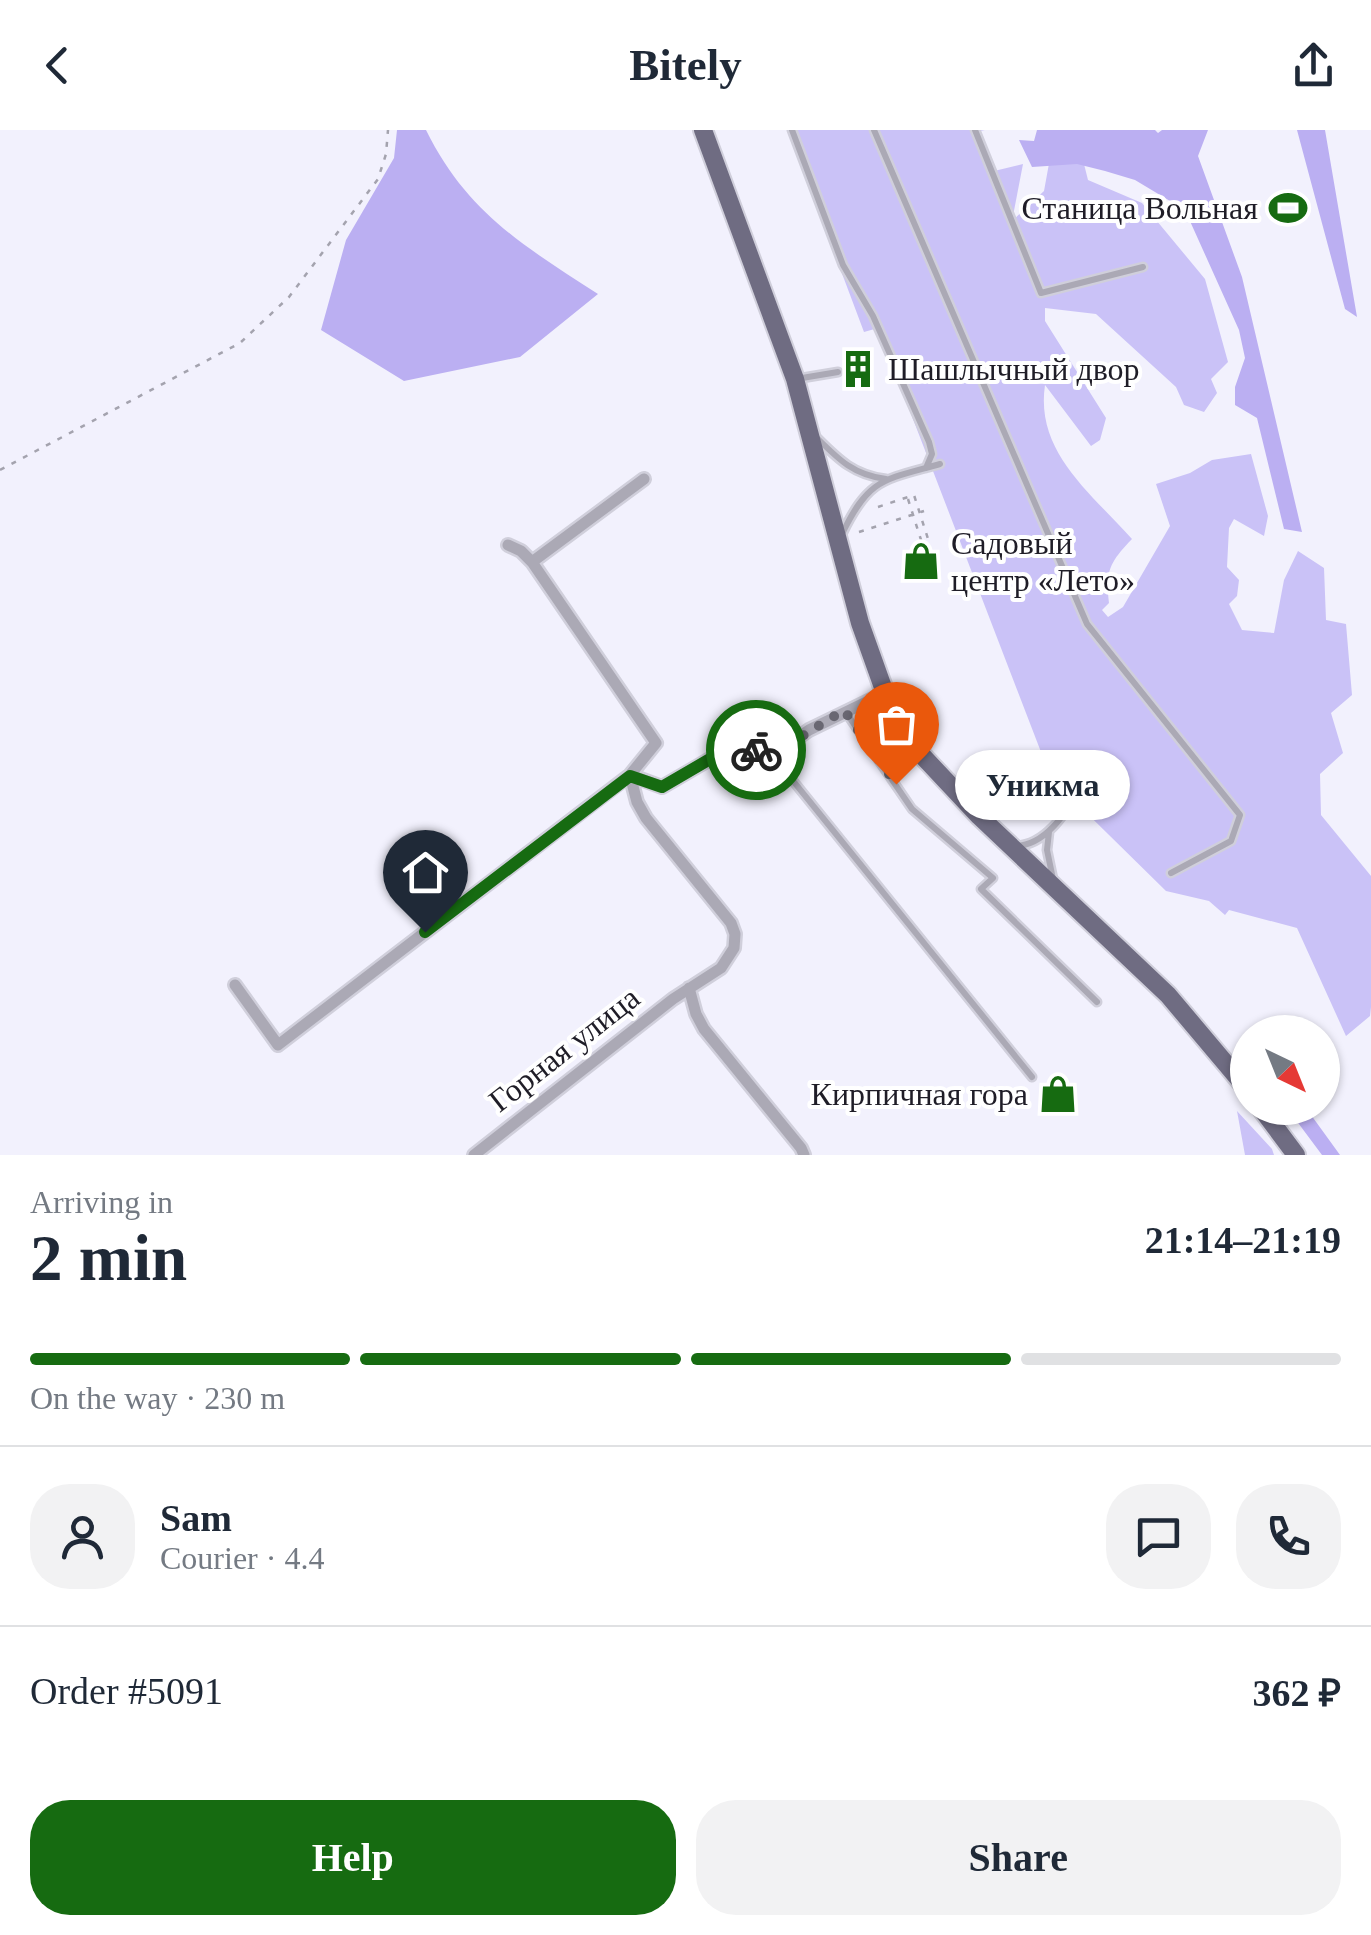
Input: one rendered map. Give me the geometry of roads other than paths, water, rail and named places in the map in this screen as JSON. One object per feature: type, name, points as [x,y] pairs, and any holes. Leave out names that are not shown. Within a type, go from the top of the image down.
[{"type":"main road","points":[[703,130],[795,379],[860,623],[885,693],[916,749],[1010,846],[1168,995],[1230,1069]]},
{"type":"main road","points":[[1274,1125],[1296,1155]]},
{"type":"street","points":[[532,562],[644,479]]},
{"type":"street","points":[[236,985],[278,1045],[630,776],[656,744],[532,562],[508,545]]},
{"type":"street","points":[[630,776],[662,787],[734,745],[772,755],[844,710],[885,693]]},
{"type":"street","name":"Горная улица","points":[[474,1155],[728,960],[734,948],[731,924],[646,818],[630,776]]},
{"type":"street","points":[[690,988],[704,1029],[804,1155]]},
{"type":"lane","points":[[792,130],[842,265],[873,316],[929,442],[932,454],[926,468]]},
{"type":"lane","points":[[874,130],[1087,624],[1240,816],[1231,841],[1171,874]]},
{"type":"lane","points":[[974,130],[1041,293],[1143,267]]},
{"type":"lane","points":[[795,379],[838,372]]},
{"type":"lane","points":[[810,431],[857,473],[887,479]]},
{"type":"lane","points":[[840,539],[864,494],[887,479],[940,464]]},
{"type":"lane","points":[[844,710],[912,809],[993,878],[981,889],[1097,1002]]},
{"type":"lane","points":[[772,755],[1032,1077]]},
{"type":"lane","points":[[1010,846],[1029,845],[1049,831],[1088,778]]},
{"type":"lane","points":[[1049,831],[1047,850],[1055,888]]},
{"type":"place","name":"Станица Вольная","points":[[1288,208]]},
{"type":"place","name":"Шашлычный двор","points":[[858,369]]},
{"type":"place","name":"Садовый центр «Лето»","points":[[921,561]]},
{"type":"place","name":"Уникма","points":[[896,784]]},
{"type":"place","name":"Кирпичная гора","points":[[1058,1094]]}]
